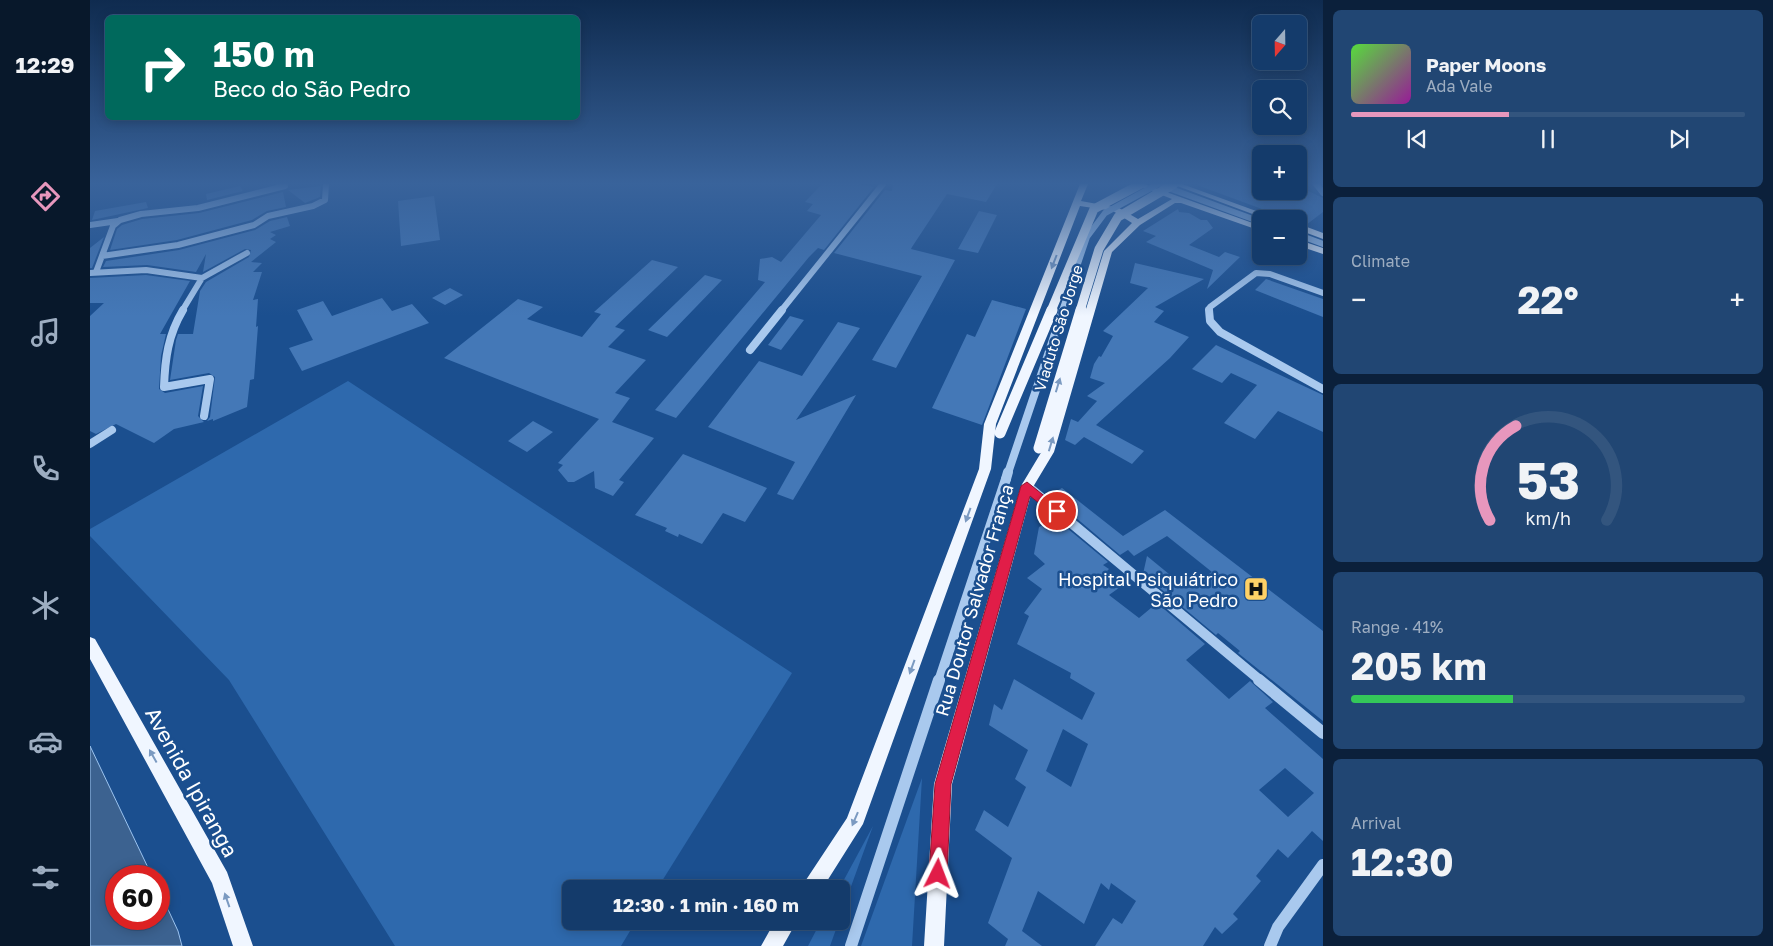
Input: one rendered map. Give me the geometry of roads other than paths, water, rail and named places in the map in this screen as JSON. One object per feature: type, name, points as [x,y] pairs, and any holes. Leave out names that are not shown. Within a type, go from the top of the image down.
[{"type":"main road","name":"Rua Doutor Salvador França","points":[[816,880],[854,824],[985,469],[990,424],[1067,228]]},
{"type":"main road","name":"Viaduto São Jorge","points":[[985,469],[1086,228]]},
{"type":"main road","name":"Viaduto São Jorge","points":[[1027,486],[1099,249],[1111,228]]},
{"type":"main road","name":"Rua Doutor Salvador França","points":[[934,946],[943,784],[1027,486],[1048,452],[1108,251],[1132,228]]},
{"type":"main road","points":[[1307,231],[1323,236]]},
{"type":"main road","points":[[1307,246],[1323,252]]},
{"type":"main road","name":"Avenida Ipiranga","points":[[90,644],[220,879],[243,946]]},
{"type":"main road","points":[[771,946],[782,930]]},
{"type":"street","points":[[93,272],[102,256],[112,228]]},
{"type":"street","points":[[102,256],[178,245],[242,228]]},
{"type":"street","points":[[750,350],[848,228]]},
{"type":"street","name":"Viaduto São Jorge","points":[[1006,479],[1087,237],[1094,228]]},
{"type":"street","points":[[1307,238],[1323,244]]},
{"type":"street","points":[[93,272],[140,271],[192,274],[202,278]]},
{"type":"street","points":[[1323,293],[1270,274],[1256,273],[1210,307],[1208,313],[1210,324],[1220,332],[1323,389]]},
{"type":"street","points":[[90,444],[112,430]]},
{"type":"street","points":[[1027,486],[1323,733]]},
{"type":"street","points":[[1270,946],[1278,927],[1323,865]]},
{"type":"lane","points":[[204,416],[210,379],[164,387],[165,353],[176,321],[202,278],[247,253]]},
{"type":"lane","points":[[851,946],[1006,479]]},
{"type":"place","name":"Hospital Psiquiátrico São Pedro","points":[[1256,589]]}]
